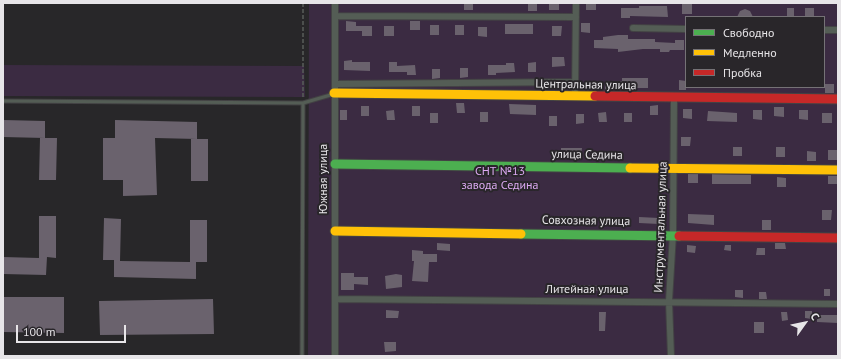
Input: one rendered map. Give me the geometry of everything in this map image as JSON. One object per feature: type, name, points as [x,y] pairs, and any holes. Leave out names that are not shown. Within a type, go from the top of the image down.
[{"type":"street","name":"Южная улица","points":[[335,3],[335,356]]},
{"type":"street","points":[[575,96],[576,3]]},
{"type":"street","points":[[335,16],[576,17]]},
{"type":"street","points":[[633,28],[685,29]]},
{"type":"street","points":[[825,30],[838,30]]},
{"type":"street","name":"Центральная улица","points":[[334,84],[574,82]]},
{"type":"street","name":"Центральная улица","points":[[334,93],[838,99]]},
{"type":"street","name":"Инструментальная улица","points":[[671,356],[669,302],[673,234],[674,98]]},
{"type":"street","name":"улица Седина","points":[[335,164],[838,170]]},
{"type":"street","name":"Совхозная улица","points":[[334,231],[673,234],[838,238]]},
{"type":"street","name":"Литейная улица","points":[[335,299],[838,304]]},
{"type":"lane","points":[[3,101],[303,103],[334,93]]},
{"type":"lane","points":[[302,356],[303,103]]},
{"type":"path","points":[[303,3],[303,103]]},
{"type":"green space","name":"СНТ №13 завода Седина","points":[[309,3],[838,3],[838,356],[308,356]]},
{"type":"green space","points":[[3,65],[304,66],[305,97],[3,96]]},
{"type":"building","points":[[464,3],[473,3],[473,10],[464,10]]},
{"type":"building","points":[[528,3],[537,3],[537,11],[528,11]]},
{"type":"building","points":[[549,3],[559,3],[559,10],[549,10]]},
{"type":"building","points":[[586,3],[596,3],[596,10],[586,10]]},
{"type":"building","points":[[682,3],[692,3],[692,14],[682,14]]},
{"type":"building","points":[[639,6],[667,6],[668,17],[630,16],[630,18],[621,18],[621,8],[639,8]]},
{"type":"building","points":[[787,8],[794,8],[794,16],[787,16]]},
{"type":"building","points":[[805,8],[814,8],[814,16],[805,16]]},
{"type":"building","points":[[745,9],[750,11],[752,16],[738,16],[740,11]]},
{"type":"building","points":[[346,21],[356,22],[356,26],[372,26],[372,36],[362,36],[362,31],[346,31]]},
{"type":"building","points":[[410,21],[420,21],[420,30],[410,30]]},
{"type":"building","points":[[581,23],[590,23],[590,33],[581,32]]},
{"type":"building","points":[[505,24],[533,24],[533,34],[505,34]]},
{"type":"building","points":[[430,25],[439,25],[439,35],[430,35]]},
{"type":"building","points":[[455,25],[464,25],[464,35],[455,35]]},
{"type":"building","points":[[384,26],[394,26],[394,36],[384,36]]},
{"type":"building","points":[[552,26],[562,26],[561,36],[552,36]]},
{"type":"building","points":[[478,27],[487,27],[487,37],[478,36]]},
{"type":"building","points":[[628,35],[628,39],[655,39],[655,42],[675,43],[675,40],[684,40],[684,50],[660,52],[660,49],[643,49],[618,52],[618,49],[594,48],[594,40],[603,40],[603,37]]},
{"type":"building","points":[[552,57],[564,57],[565,66],[552,67]]},
{"type":"building","points":[[352,60],[352,62],[370,62],[370,71],[344,70],[344,61]]},
{"type":"building","points":[[389,62],[397,62],[397,66],[415,65],[416,75],[407,75],[407,72],[389,72]]},
{"type":"building","points":[[536,62],[536,72],[528,72],[528,63]]},
{"type":"building","points":[[506,63],[514,63],[515,72],[488,75],[488,65],[506,65]]},
{"type":"building","points":[[460,68],[468,68],[468,77],[460,78]]},
{"type":"building","points":[[432,69],[440,69],[440,78],[432,79]]},
{"type":"building","points":[[622,78],[648,78],[648,88],[621,88],[621,90],[605,90],[605,81],[622,81]]},
{"type":"building","points":[[679,80],[685,81],[686,90],[679,90]]},
{"type":"building","points":[[825,84],[834,84],[834,93],[825,93]]},
{"type":"building","points":[[456,103],[464,103],[465,113],[457,113]]},
{"type":"building","points":[[509,104],[536,105],[536,115],[510,114]]},
{"type":"building","points":[[658,105],[658,115],[650,115],[650,106]]},
{"type":"building","points":[[361,106],[369,106],[369,116],[361,116]]},
{"type":"building","points":[[412,106],[420,106],[420,116],[412,116]]},
{"type":"building","points":[[774,107],[784,107],[784,117],[774,116]]},
{"type":"building","points":[[683,109],[692,109],[692,119],[683,118]]},
{"type":"building","points":[[340,110],[347,110],[347,120],[340,120]]},
{"type":"building","points":[[394,110],[395,120],[387,120],[386,111]]},
{"type":"building","points":[[753,110],[762,110],[762,120],[753,119]]},
{"type":"building","points":[[799,110],[808,110],[808,120],[799,119]]},
{"type":"building","points":[[708,111],[737,113],[737,122],[707,121]]},
{"type":"building","points":[[480,112],[488,112],[488,122],[480,122]]},
{"type":"building","points":[[606,112],[607,122],[599,122],[598,113]]},
{"type":"building","points":[[430,113],[438,113],[438,123],[430,123]]},
{"type":"building","points":[[624,113],[632,113],[632,122],[624,122]]},
{"type":"building","points":[[822,113],[832,113],[832,123],[822,123]]},
{"type":"building","points":[[576,114],[584,114],[584,123],[576,124]]},
{"type":"building","points":[[549,116],[557,116],[557,126],[549,126]]},
{"type":"building","points":[[3,120],[45,121],[45,138],[3,137]]},
{"type":"building","points":[[115,120],[197,122],[197,139],[155,138],[157,195],[123,196],[123,180],[103,180],[103,138],[115,138]]},
{"type":"building","points":[[681,137],[691,137],[690,146],[681,146]]},
{"type":"building","points":[[40,138],[57,138],[56,180],[39,180]]},
{"type":"building","points":[[191,139],[208,139],[208,181],[191,181]]},
{"type":"building","points":[[733,147],[742,147],[742,156],[733,156]]},
{"type":"building","points":[[776,147],[785,147],[785,157],[776,157]]},
{"type":"building","points":[[561,148],[582,148],[581,155],[561,154]]},
{"type":"building","points":[[828,150],[837,150],[837,160],[828,160]]},
{"type":"building","points":[[807,151],[816,152],[816,161],[807,161]]},
{"type":"building","points":[[688,174],[698,174],[698,183],[688,183]]},
{"type":"building","points":[[712,174],[751,175],[751,184],[712,184]]},
{"type":"building","points":[[828,176],[838,176],[838,184],[828,184]]},
{"type":"building","points":[[777,177],[786,178],[786,187],[777,187]]},
{"type":"building","points":[[822,210],[832,210],[831,220],[822,220]]},
{"type":"building","points":[[688,214],[714,215],[714,225],[688,223]]},
{"type":"building","points":[[39,216],[56,216],[56,258],[47,257],[46,275],[3,274],[3,257],[39,258]]},
{"type":"building","points":[[639,217],[659,218],[659,224],[639,223]]},
{"type":"building","points":[[104,218],[121,219],[120,261],[190,262],[190,220],[207,220],[207,262],[196,262],[196,279],[114,277],[114,260],[103,260]]},
{"type":"building","points":[[762,220],[771,220],[771,230],[762,230]]},
{"type":"building","points":[[437,243],[450,244],[450,251],[437,250]]},
{"type":"building","points":[[775,243],[785,243],[786,249],[775,249]]},
{"type":"building","points":[[687,245],[696,246],[695,253],[687,252]]},
{"type":"building","points":[[725,245],[731,245],[731,251],[724,250]]},
{"type":"building","points":[[757,248],[765,248],[765,255],[756,255]]},
{"type":"building","points":[[412,250],[423,251],[423,254],[437,254],[437,262],[429,262],[428,282],[412,281],[414,261],[412,261]]},
{"type":"building","points":[[341,273],[354,273],[354,277],[368,277],[368,285],[354,284],[354,290],[341,290]]},
{"type":"building","points":[[396,274],[402,275],[402,287],[386,289],[385,276]]},
{"type":"building","points":[[579,285],[604,286],[604,291],[579,290]]},
{"type":"building","points":[[824,289],[830,289],[830,296],[824,296]]},
{"type":"building","points":[[735,290],[743,290],[743,298],[735,297]]},
{"type":"building","points":[[759,292],[766,292],[767,299],[759,299]]},
{"type":"building","points":[[3,297],[64,297],[64,333],[3,332]]},
{"type":"building","points":[[213,299],[214,334],[100,335],[99,301]]},
{"type":"building","points":[[386,310],[399,311],[398,318],[386,318]]},
{"type":"building","points":[[805,311],[812,311],[812,319],[805,318]]},
{"type":"building","points":[[599,312],[606,312],[605,331],[599,331]]},
{"type":"building","points":[[781,312],[787,312],[788,320],[782,321]]},
{"type":"building","points":[[817,315],[838,315],[838,323],[817,322]]},
{"type":"building","points":[[754,322],[764,322],[764,333],[754,333]]},
{"type":"building","points":[[384,342],[396,342],[396,351],[385,352]]},
{"type":"traffic: fast","points":[[335,164],[630,168]]},
{"type":"traffic: fast","points":[[521,234],[679,236]]},
{"type":"traffic: slow","points":[[334,93],[595,96]]},
{"type":"traffic: slow","points":[[630,168],[838,170]]},
{"type":"traffic: slow","points":[[335,231],[521,234]]},
{"type":"traffic: jam","points":[[595,96],[838,99]]},
{"type":"traffic: jam","points":[[679,236],[838,238]]}]
